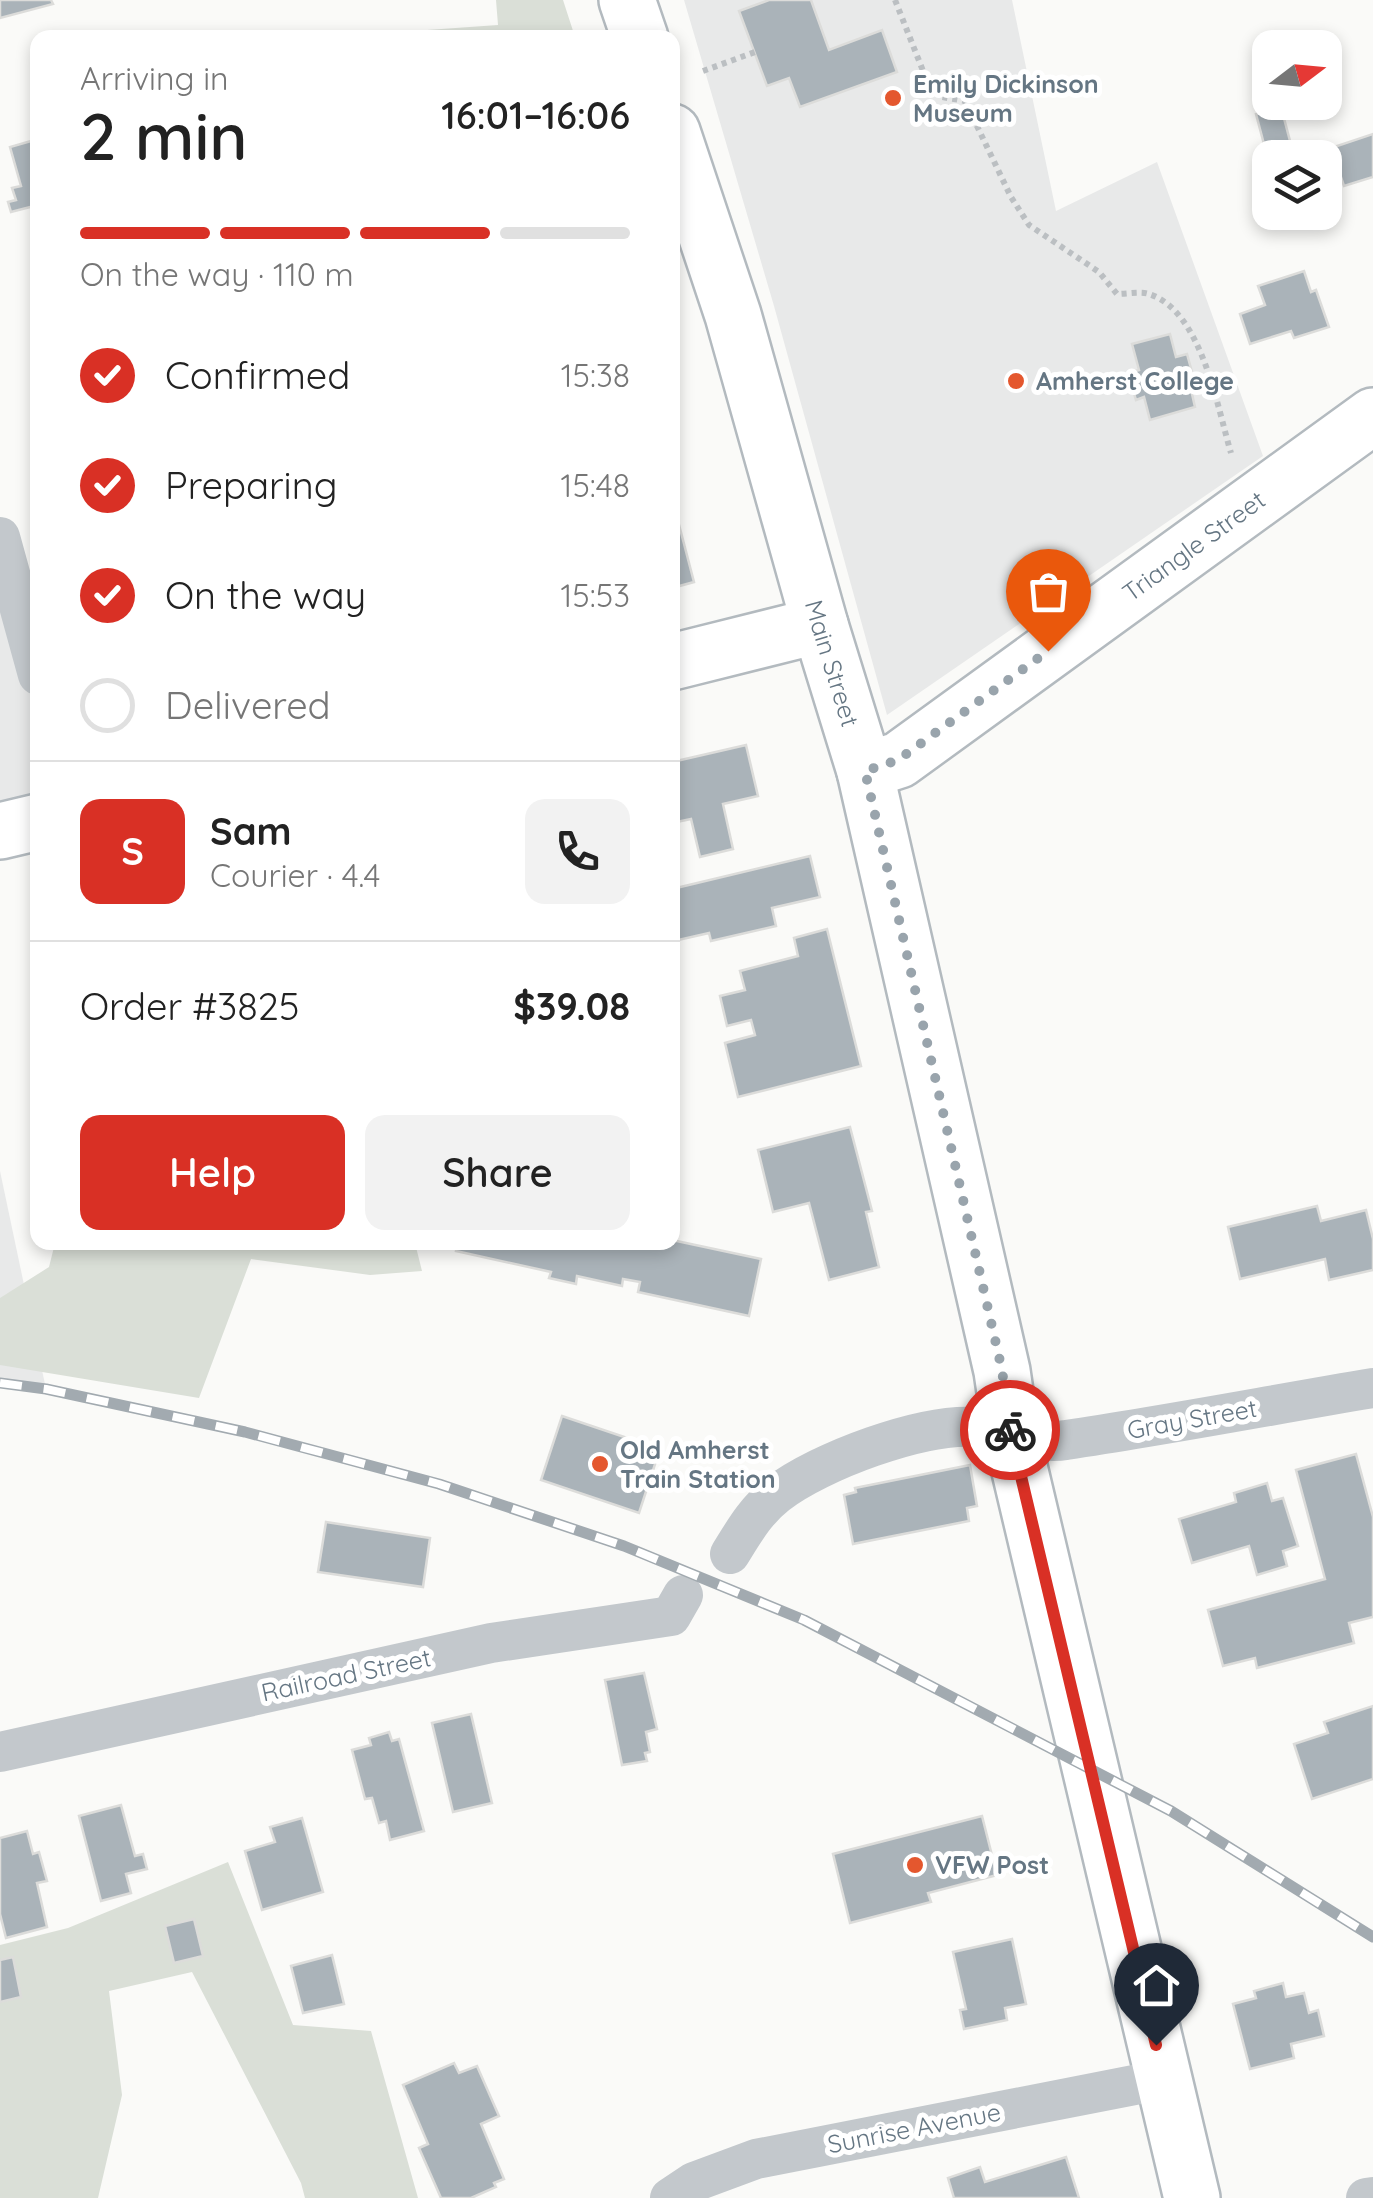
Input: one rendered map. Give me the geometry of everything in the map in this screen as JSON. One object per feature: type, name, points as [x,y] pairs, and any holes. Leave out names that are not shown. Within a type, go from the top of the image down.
[{"type":"main road","points":[[627,0],[637,30]]},
{"type":"main road","name":"Main Street","points":[[680,156],[733,315],[865,771],[1002,1370],[1011,1433],[1192,2198]]},
{"type":"main road","name":"Triangle Street","points":[[865,771],[898,760],[1373,416]]},
{"type":"main road","points":[[680,660],[820,626]]},
{"type":"main road","points":[[0,831],[30,824]]},
{"type":"street","points":[[0,538],[30,646]]},
{"type":"street","name":"Gray Street","points":[[1011,1433],[1059,1442],[1373,1388]]},
{"type":"street","points":[[730,1554],[750,1522],[776,1494],[827,1466],[896,1439],[942,1428],[974,1427],[1011,1433]]},
{"type":"street","name":"Railroad Street","points":[[0,1752],[491,1643],[671,1616],[684,1596]]},
{"type":"street","name":"Sunrise Avenue","points":[[670,2198],[694,2182],[756,2159],[1164,2079]]},
{"type":"path","points":[[895,0],[929,86],[942,98],[965,101],[1011,197],[1029,225],[1099,272],[1118,294],[1149,294],[1176,312],[1200,349],[1231,453]]},
{"type":"path","points":[[703,71],[754,52]]},
{"type":"shaded area","points":[[496,0],[563,0],[573,30],[427,30],[498,25]]},
{"type":"shaded area","name":"Amherst College","points":[[684,0],[1012,0],[1056,211],[1157,162],[1263,456],[887,715],[774,306]]},
{"type":"shaded area","points":[[0,537],[30,646],[30,824],[0,831]]},
{"type":"shaded area","points":[[0,1171],[46,1389],[0,1383]]},
{"type":"shaded area","points":[[53,1250],[417,1250],[422,1271],[370,1275],[251,1259],[199,1398],[0,1365],[0,1298],[49,1267]]},
{"type":"shaded area","points":[[228,1862],[293,2025],[371,2031],[418,2198],[305,2198],[301,2183],[192,1972],[109,1991],[122,2095],[98,2198],[0,2198],[0,1945],[68,1928]]},
{"type":"building","points":[[0,0],[51,0],[53,4],[0,18]]},
{"type":"building","points":[[769,0],[811,0],[829,50],[882,30],[897,72],[800,107],[789,78],[767,86],[739,11]]},
{"type":"building","points":[[1258,120],[1284,120],[1290,140],[1263,140]]},
{"type":"building","points":[[1373,134],[1373,177],[1344,186],[1342,144]]},
{"type":"building","points":[[30,141],[30,207],[11,212],[8,202],[16,200],[12,188],[21,186],[10,147]]},
{"type":"building","points":[[1304,271],[1311,292],[1316,290],[1329,327],[1294,338],[1291,331],[1250,344],[1240,314],[1265,305],[1258,286]]},
{"type":"building","points":[[1170,334],[1176,357],[1187,354],[1195,383],[1190,385],[1195,407],[1150,420],[1144,397],[1136,400],[1128,373],[1139,370],[1132,344]]},
{"type":"building","points":[[680,529],[694,582],[680,586]]},
{"type":"building","points":[[746,745],[758,796],[723,804],[733,849],[700,857],[691,819],[680,821],[680,760]]},
{"type":"building","points":[[810,856],[820,897],[772,908],[776,926],[711,941],[709,933],[680,940],[680,887]]},
{"type":"building","points":[[827,929],[861,1066],[738,1097],[725,1043],[755,1035],[751,1020],[727,1026],[720,996],[745,990],[740,971],[798,956],[794,938]]},
{"type":"building","points":[[850,1127],[872,1211],[866,1212],[879,1267],[829,1280],[809,1203],[773,1212],[758,1150]]},
{"type":"building","points":[[1317,1206],[1321,1221],[1366,1210],[1373,1239],[1373,1270],[1329,1280],[1325,1259],[1240,1279],[1228,1227]]},
{"type":"building","points":[[680,1242],[761,1259],[749,1316],[638,1292],[640,1282],[623,1279],[622,1286],[577,1276],[576,1284],[549,1278],[551,1272],[456,1251],[680,1250]]},
{"type":"building","name":"Old Amherst Train Station","points":[[562,1416],[660,1449],[639,1513],[541,1480]]},
{"type":"building","points":[[1356,1454],[1373,1517],[1373,1617],[1349,1623],[1354,1643],[1257,1668],[1255,1658],[1223,1666],[1208,1610],[1325,1579],[1296,1470]]},
{"type":"building","points":[[970,1465],[977,1506],[967,1508],[969,1521],[853,1544],[844,1495],[856,1492],[855,1488]]},
{"type":"building","points":[[1267,1483],[1272,1501],[1283,1498],[1298,1546],[1283,1551],[1287,1566],[1257,1575],[1249,1546],[1192,1563],[1179,1519],[1236,1502],[1234,1493]]},
{"type":"building","points":[[326,1522],[430,1538],[423,1587],[318,1572]]},
{"type":"building","points":[[644,1673],[657,1729],[646,1732],[650,1752],[645,1753],[647,1761],[622,1765],[605,1680]]},
{"type":"building","points":[[1373,1706],[1373,1779],[1312,1799],[1294,1744],[1328,1733],[1324,1722]]},
{"type":"building","points":[[471,1714],[492,1803],[453,1812],[432,1723]]},
{"type":"building","points":[[389,1732],[392,1741],[399,1739],[424,1831],[390,1840],[386,1821],[379,1823],[372,1798],[365,1799],[352,1750],[371,1745],[369,1738]]},
{"type":"building","points":[[121,1805],[135,1856],[143,1854],[147,1869],[126,1874],[131,1893],[101,1901],[79,1816]]},
{"type":"building","name":"VFW Post","points":[[982,1816],[997,1875],[928,1893],[931,1902],[850,1923],[833,1854]]},
{"type":"building","points":[[302,1818],[323,1892],[262,1910],[245,1851],[275,1842],[270,1827]]},
{"type":"building","points":[[27,1831],[33,1854],[39,1852],[47,1881],[37,1883],[47,1927],[6,1938],[0,1914],[0,1838]]},
{"type":"building","points":[[194,1919],[203,1956],[174,1963],[165,1926]]},
{"type":"building","points":[[1012,1939],[1026,2004],[1005,2008],[1007,2020],[964,2029],[960,2010],[966,2009],[953,1952]]},
{"type":"building","points":[[332,1955],[344,2004],[303,2013],[291,1966]]},
{"type":"building","points":[[13,1957],[21,1997],[0,2002],[0,1960]]},
{"type":"building","points":[[1283,1983],[1286,1997],[1304,1993],[1309,2013],[1318,2010],[1324,2036],[1291,2044],[1294,2058],[1250,2069],[1233,2004],[1256,1998],[1254,1991]]},
{"type":"building","points":[[454,2063],[459,2073],[477,2066],[499,2116],[481,2124],[504,2179],[471,2198],[441,2198],[419,2148],[428,2144],[403,2085]]},
{"type":"building","points":[[1066,2157],[1079,2198],[954,2198],[948,2178],[980,2167],[985,2182]]},
{"type":"railway","points":[[0,1383],[46,1389],[245,1432],[439,1484],[624,1546],[804,1620],[1171,1811],[1373,1937]]},
{"type":"way so far","points":[[1010,1430],[1002,1370],[865,771],[898,760],[1048,651]]},
{"type":"place","name":"Emily Dickinson Museum","points":[[893,98]]},
{"type":"place","name":"Amherst College","points":[[1016,381]]},
{"type":"place","name":"Old Amherst Train Station","points":[[600,1464]]},
{"type":"place","name":"VFW Post","points":[[915,1865]]},
{"type":"route","points":[[1010,1430],[1156,2045]]}]
